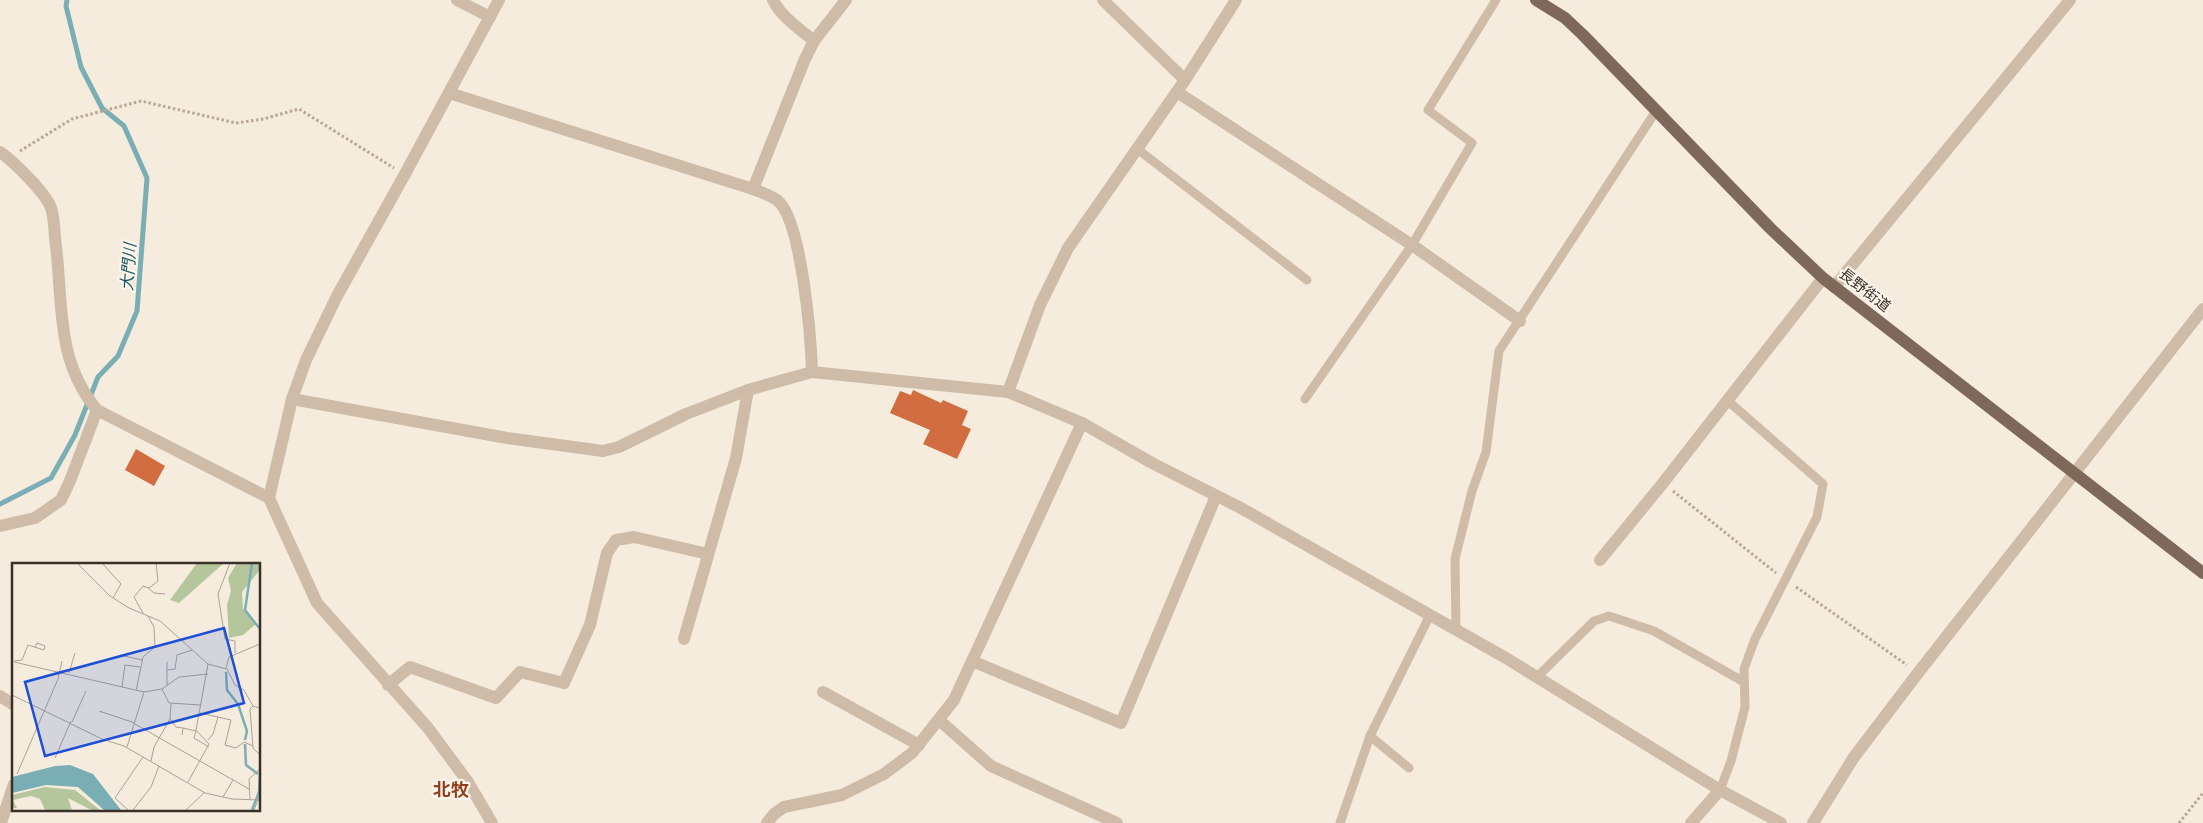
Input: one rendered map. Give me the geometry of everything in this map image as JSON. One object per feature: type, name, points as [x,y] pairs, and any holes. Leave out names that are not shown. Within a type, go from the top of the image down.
[{"type":"main road","name":"長野街道","points":[[1536,0],[1565,18],[1771,229],[1823,278],[2203,574]]},
{"type":"street","points":[[457,0],[490,17]]},
{"type":"street","points":[[268,498],[292,399],[306,360],[321,328],[498,0]]},
{"type":"street","points":[[773,0],[776,6],[792,23],[814,41]]},
{"type":"street","points":[[753,189],[814,41],[846,0]]},
{"type":"street","points":[[1103,0],[1185,80]]},
{"type":"street","points":[[1008,392],[1040,305],[1068,248],[1136,148],[1177,92],[1236,0]]},
{"type":"street","points":[[1834,287],[2070,0]]},
{"type":"street","points":[[1177,92],[1412,245],[1520,320]]},
{"type":"street","points":[[449,93],[753,189],[780,202],[793,230],[807,305],[812,372]]},
{"type":"street","points":[[4,155],[35,186],[51,208],[60,283],[62,321],[68,359],[85,396],[97,409],[268,498],[317,604],[428,728],[468,782],[492,823]]},
{"type":"street","points":[[1600,560],[1728,401],[1823,278]]},
{"type":"street","points":[[1813,823],[1854,757],[2073,472],[2203,309]]},
{"type":"street","points":[[292,399],[507,438],[603,451],[619,447],[686,414],[748,390],[812,372],[1008,392],[1082,423],[1430,615],[1537,677],[1720,790],[1780,823]]},
{"type":"street","points":[[684,639],[736,458],[748,390]]},
{"type":"street","points":[[0,526],[34,518],[60,500],[70,481],[97,409]]},
{"type":"street","points":[[767,823],[774,814],[784,807],[842,795],[884,774],[912,753],[939,720],[954,700],[1082,423]]},
{"type":"street","points":[[972,661],[1121,722],[1216,496]]},
{"type":"street","points":[[388,685],[410,666],[496,698],[520,672],[564,684],[590,625],[607,553],[616,540],[634,537],[708,554]]},
{"type":"street","points":[[823,692],[919,745]]},
{"type":"street","points":[[0,696],[12,705]]},
{"type":"street","points":[[939,720],[990,766],[1117,823]]},
{"type":"street","points":[[1,823],[12,790]]},
{"type":"street","points":[[1691,823],[1720,790]]},
{"type":"lane","points":[[1305,400],[1412,245],[1472,143],[1428,110],[1496,0]]},
{"type":"lane","points":[[1456,630],[1455,559],[1472,491],[1486,452],[1498,351],[1656,112]]},
{"type":"lane","points":[[1136,148],[1307,280]]},
{"type":"lane","points":[[1720,790],[1731,761],[1745,706],[1744,669],[1755,639],[1818,517],[1823,484],[1728,401]]},
{"type":"lane","points":[[1340,823],[1370,736],[1430,615]]},
{"type":"lane","points":[[1537,677],[1594,621],[1609,616],[1654,631],[1744,682]]},
{"type":"lane","points":[[1370,736],[1409,768]]},
{"type":"path","points":[[4,155],[72,119],[141,101],[236,123],[263,119],[299,109],[405,174]]},
{"type":"path","points":[[2179,823],[2203,792]]},
{"type":"building","points":[[913,390],[941,403],[943,400],[968,411],[962,425],[971,429],[957,459],[923,444],[930,430],[890,413],[900,391],[911,395]]},
{"type":"building","points":[[136,449],[165,466],[154,486],[125,470]]},
{"type":"waterway","name":"大門川","points":[[0,504],[51,478],[75,435],[98,377],[118,356],[137,311],[147,178],[124,126],[102,108],[81,67],[66,6],[67,0]]},
{"type":"district","name":"北牧","points":[[451,790]]}]
